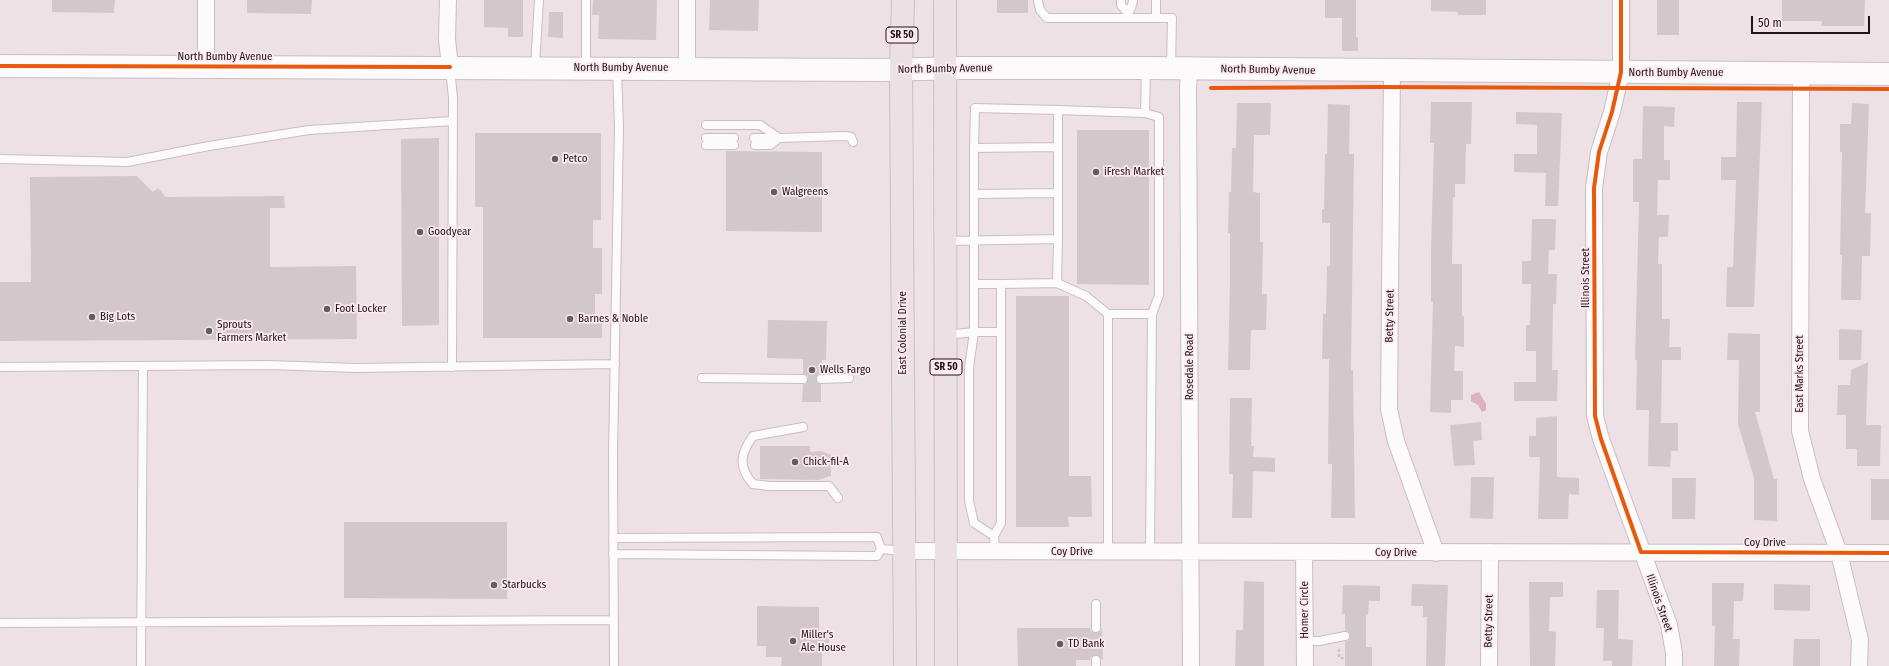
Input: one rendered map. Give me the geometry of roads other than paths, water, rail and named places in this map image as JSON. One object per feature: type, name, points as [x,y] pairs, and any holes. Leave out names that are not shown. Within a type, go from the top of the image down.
[{"type":"highway","name":"East Colonial Drive","points":[[903,0],[901,69],[905,666]]},
{"type":"highway","name":"SR 50","points":[[945,0],[946,666]]},
{"type":"street","points":[[206,0],[206,66]]},
{"type":"street","points":[[448,0],[447,39],[450,67]]},
{"type":"street","points":[[687,0],[687,69]]},
{"type":"street","name":"Illinois Street","points":[[1621,0],[1621,72],[1612,112],[1599,152],[1594,188],[1595,416],[1601,439],[1641,552],[1669,625],[1674,652],[1674,666]]},
{"type":"street","name":"North Bumby Avenue","points":[[0,66],[687,69],[1146,68],[1889,74]]},
{"type":"street","name":"Rosedale Road","points":[[1180,69],[1188,89],[1191,666]]},
{"type":"street","name":"Betty Street","points":[[1392,71],[1389,409],[1396,441],[1436,553]]},
{"type":"street","name":"East Marks Street","points":[[1801,73],[1800,431],[1812,480],[1839,553],[1860,640],[1859,666]]},
{"type":"street","name":"Coy Drive","points":[[904,551],[946,551],[994,544],[1108,552],[1889,553]]},
{"type":"street","name":"Betty Street","points":[[1489,666],[1490,552]]},
{"type":"street","name":"Homer Circle","points":[[1304,553],[1305,666]]},
{"type":"lane","points":[[535,68],[539,0]]},
{"type":"lane","points":[[586,0],[586,68]]},
{"type":"lane","points":[[1121,0],[1121,5],[1128,15]]},
{"type":"lane","points":[[1128,15],[1133,4],[1133,0]]},
{"type":"lane","points":[[1156,0],[1156,18]]},
{"type":"lane","points":[[1038,1],[1040,10],[1047,18],[1128,15],[1172,18],[1180,69]]},
{"type":"lane","points":[[450,67],[453,98],[452,366]]},
{"type":"lane","points":[[614,666],[613,538],[619,135],[617,68]]},
{"type":"lane","points":[[1145,113],[1146,68]]},
{"type":"lane","points":[[1001,284],[1002,523],[994,544],[974,523],[969,501],[969,368],[974,332],[975,108],[1145,113],[1159,117],[1159,295],[1152,314],[1150,552]]},
{"type":"lane","points":[[1057,283],[1058,110]]},
{"type":"lane","points":[[0,159],[127,162],[209,146],[309,130],[453,121]]},
{"type":"lane","points":[[706,125],[760,125],[779,138]]},
{"type":"lane","points":[[754,142],[779,138],[846,136],[851,137],[853,142]]},
{"type":"lane","points":[[706,142],[734,142]]},
{"type":"lane","points":[[974,148],[1058,147]]},
{"type":"lane","points":[[974,194],[1058,192]]},
{"type":"lane","points":[[945,242],[1058,240]]},
{"type":"lane","points":[[974,284],[1057,283],[1086,296],[1108,314],[1152,314]]},
{"type":"lane","points":[[1108,314],[1108,552]]},
{"type":"lane","points":[[946,335],[974,332],[1001,332]]},
{"type":"lane","points":[[0,367],[270,365],[356,368],[616,364]]},
{"type":"lane","points":[[141,666],[140,621],[143,366]]},
{"type":"lane","points":[[702,378],[803,379]]},
{"type":"lane","points":[[821,379],[849,378]]},
{"type":"lane","points":[[803,427],[753,436],[746,446],[741,462],[744,474],[753,484],[769,486],[829,486],[838,498]]},
{"type":"lane","points":[[613,538],[877,536],[881,549],[877,556],[613,554]]},
{"type":"lane","points":[[881,549],[904,551]]},
{"type":"lane","points":[[1096,604],[1096,628]]},
{"type":"lane","points":[[0,623],[140,621],[614,620]]},
{"type":"lane","points":[[1305,641],[1319,641],[1345,636]]},
{"type":"place","name":"Petco","points":[[555,159]]},
{"type":"place","name":"iFresh Market","points":[[1096,172]]},
{"type":"place","name":"Walgreens","points":[[774,192]]},
{"type":"place","name":"Goodyear","points":[[420,232]]},
{"type":"place","name":"Foot Locker","points":[[327,309]]},
{"type":"place","name":"Big Lots","points":[[92,317]]},
{"type":"place","name":"Barnes & Noble","points":[[570,319]]},
{"type":"place","name":"Sprouts Farmers Market","points":[[209,331]]},
{"type":"place","name":"Wells Fargo","points":[[812,370]]},
{"type":"place","name":"Chick-fil-A","points":[[795,462]]},
{"type":"place","name":"Starbucks","points":[[494,585]]},
{"type":"place","name":"Miller's Ale House","points":[[793,641]]},
{"type":"place","name":"TD Bank","points":[[1060,644]]}]
